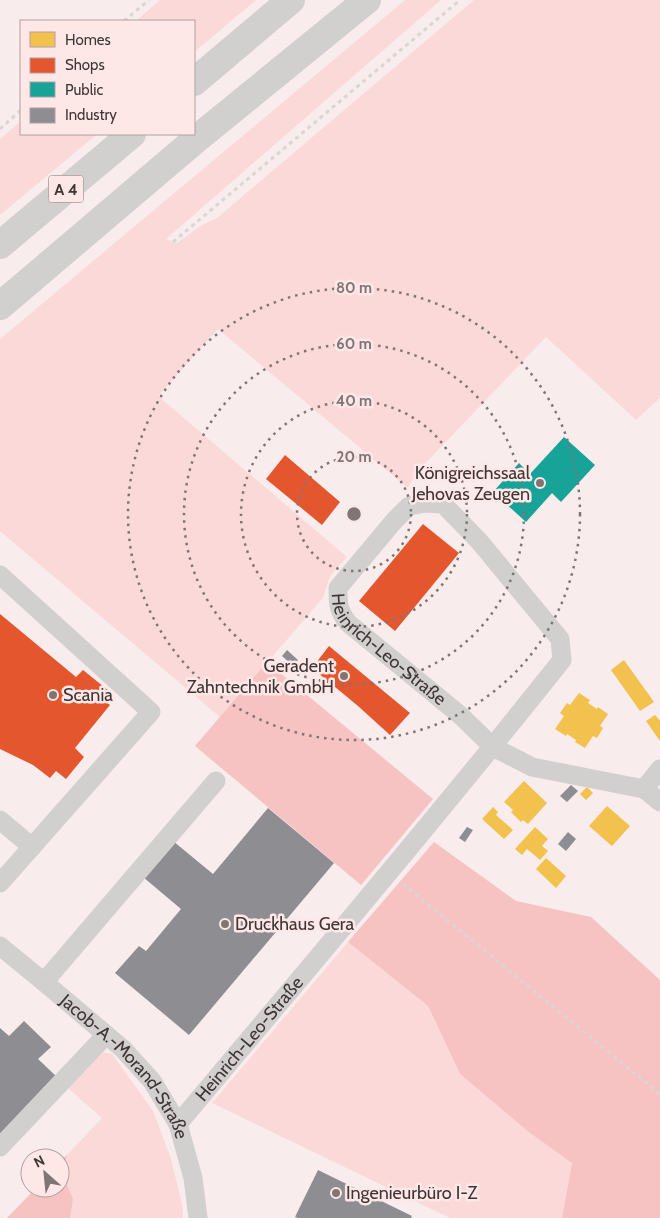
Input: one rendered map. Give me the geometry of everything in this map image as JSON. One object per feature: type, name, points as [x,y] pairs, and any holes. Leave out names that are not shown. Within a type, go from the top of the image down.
[{"type":"highway","points":[[195,81],[291,0]]},
{"type":"highway","name":"A 4","points":[[0,306],[194,141],[367,0]]},
{"type":"highway","name":"A 4","points":[[0,245],[131,135]]},
{"type":"street","name":"Heinrich-Leo-Straße","points":[[178,1124],[493,747],[562,660],[560,639],[479,541],[443,504],[426,503],[410,506],[394,521],[338,588],[338,606],[341,614],[348,622],[460,716],[493,747]]},
{"type":"street","points":[[0,575],[151,712],[0,883]]},
{"type":"street","points":[[493,747],[532,767],[644,788],[660,802]]},
{"type":"street","points":[[644,788],[660,769]]},
{"type":"street","points":[[44,982],[216,781]]},
{"type":"street","points":[[0,820],[32,846]]},
{"type":"street","name":"Jacob-A.-Morand-Straße","points":[[0,946],[123,1049],[152,1081],[178,1124],[193,1178],[198,1218]]},
{"type":"street","points":[[0,1147],[106,1035]]},
{"type":"path","points":[[125,20],[149,0]]},
{"type":"path","points":[[173,242],[460,0]]},
{"type":"path","points":[[0,129],[20,111]]},
{"type":"path","points":[[389,872],[660,1094]]},
{"type":"shaded area","points":[[160,0],[256,0],[195,51],[195,20],[137,20]]},
{"type":"shaded area","points":[[405,0],[441,0],[166,239],[177,243],[202,225],[217,218],[474,0],[660,0],[660,398],[636,420],[546,337],[417,472],[408,488],[218,329],[158,396],[347,557],[330,576],[323,598],[220,717],[0,533],[0,339]]},
{"type":"shaded area","points":[[20,122],[20,135],[96,135],[0,215],[0,139]]},
{"type":"shaded area","points":[[267,662],[433,799],[361,885],[195,746]]},
{"type":"shaded area","points":[[434,842],[516,901],[591,917],[660,980],[660,1218],[562,1218],[572,1163],[530,1133],[460,1074],[428,1006],[348,942]]},
{"type":"shaded area","points":[[348,942],[428,1006],[460,1074],[530,1133],[572,1163],[562,1218],[450,1218],[212,1103]]},
{"type":"shaded area","points":[[101,1052],[112,1054],[153,1111],[171,1159],[182,1204],[183,1218],[70,1218],[73,1199],[70,1192],[70,1152],[102,1118],[68,1088]]},
{"type":"shaded area","points":[[70,1192],[73,1199],[70,1218],[7,1218],[26,1198],[70,1198]]},
{"type":"building: Homes","points":[[624,660],[654,702],[640,711],[611,670]]},
{"type":"building: Homes","points":[[579,693],[590,700],[588,703],[608,714],[600,726],[603,728],[597,738],[593,736],[585,748],[567,734],[566,736],[555,729],[564,716],[560,713],[567,703],[570,705]]},
{"type":"building: Homes","points":[[655,715],[660,721],[660,741],[646,721]]},
{"type":"building: Homes","points":[[524,781],[547,803],[528,824],[523,820],[521,822],[511,812],[513,810],[504,802]]},
{"type":"building: Homes","points":[[587,787],[593,793],[586,800],[580,794]]},
{"type":"building: Homes","points":[[607,806],[630,826],[612,846],[589,826]]},
{"type":"building: Homes","points":[[493,807],[498,812],[496,815],[513,830],[504,839],[482,819]]},
{"type":"building: Homes","points":[[535,827],[548,839],[542,846],[548,851],[540,860],[527,849],[522,855],[515,849]]},
{"type":"building: Homes","points":[[546,858],[566,876],[556,888],[536,869]]},
{"type":"building: Shops","points":[[285,455],[340,502],[322,525],[266,479]]},
{"type":"building: Shops","points":[[423,524],[459,553],[395,631],[359,601]]},
{"type":"building: Shops","name":"Scania","points":[[0,614],[76,677],[83,670],[109,691],[102,699],[110,705],[75,748],[84,757],[66,779],[56,771],[50,778],[33,765],[0,749]]},
{"type":"building: Shops","points":[[329,646],[410,713],[390,735],[312,668]]},
{"type":"building: Public","name":"Königreichssaal Jehovas Zeugen","points":[[564,437],[595,465],[561,502],[552,493],[526,522],[493,492],[519,463],[530,474]]},
{"type":"building: Industry","points":[[287,650],[298,660],[293,666],[282,656]]},
{"type":"building: Industry","points":[[571,785],[578,791],[567,802],[560,796]]},
{"type":"building: Industry","name":"Druckhaus Gera","points":[[268,808],[334,863],[189,1035],[115,973],[139,946],[146,951],[181,909],[143,877],[173,841],[213,874]]},
{"type":"building: Industry","points":[[467,827],[473,830],[465,842],[459,838]]},
{"type":"building: Industry","points":[[568,832],[576,839],[566,851],[558,844]]},
{"type":"building: Industry","points":[[24,1021],[51,1047],[38,1059],[57,1077],[0,1137],[0,1028],[9,1036]]},
{"type":"building: Industry","name":"Ingenieurbüro I-Z","points":[[318,1170],[412,1216],[411,1218],[295,1217]]},
{"type":"place","name":"Königreichssaal Jehovas Zeugen","points":[[540,483]]},
{"type":"place","name":"Geradent Zahntechnik GmbH","points":[[344,676]]},
{"type":"place","name":"Scania","points":[[53,695]]},
{"type":"place","name":"Druckhaus Gera","points":[[225,924]]},
{"type":"place","name":"Ingenieurbüro I-Z","points":[[336,1193]]}]
